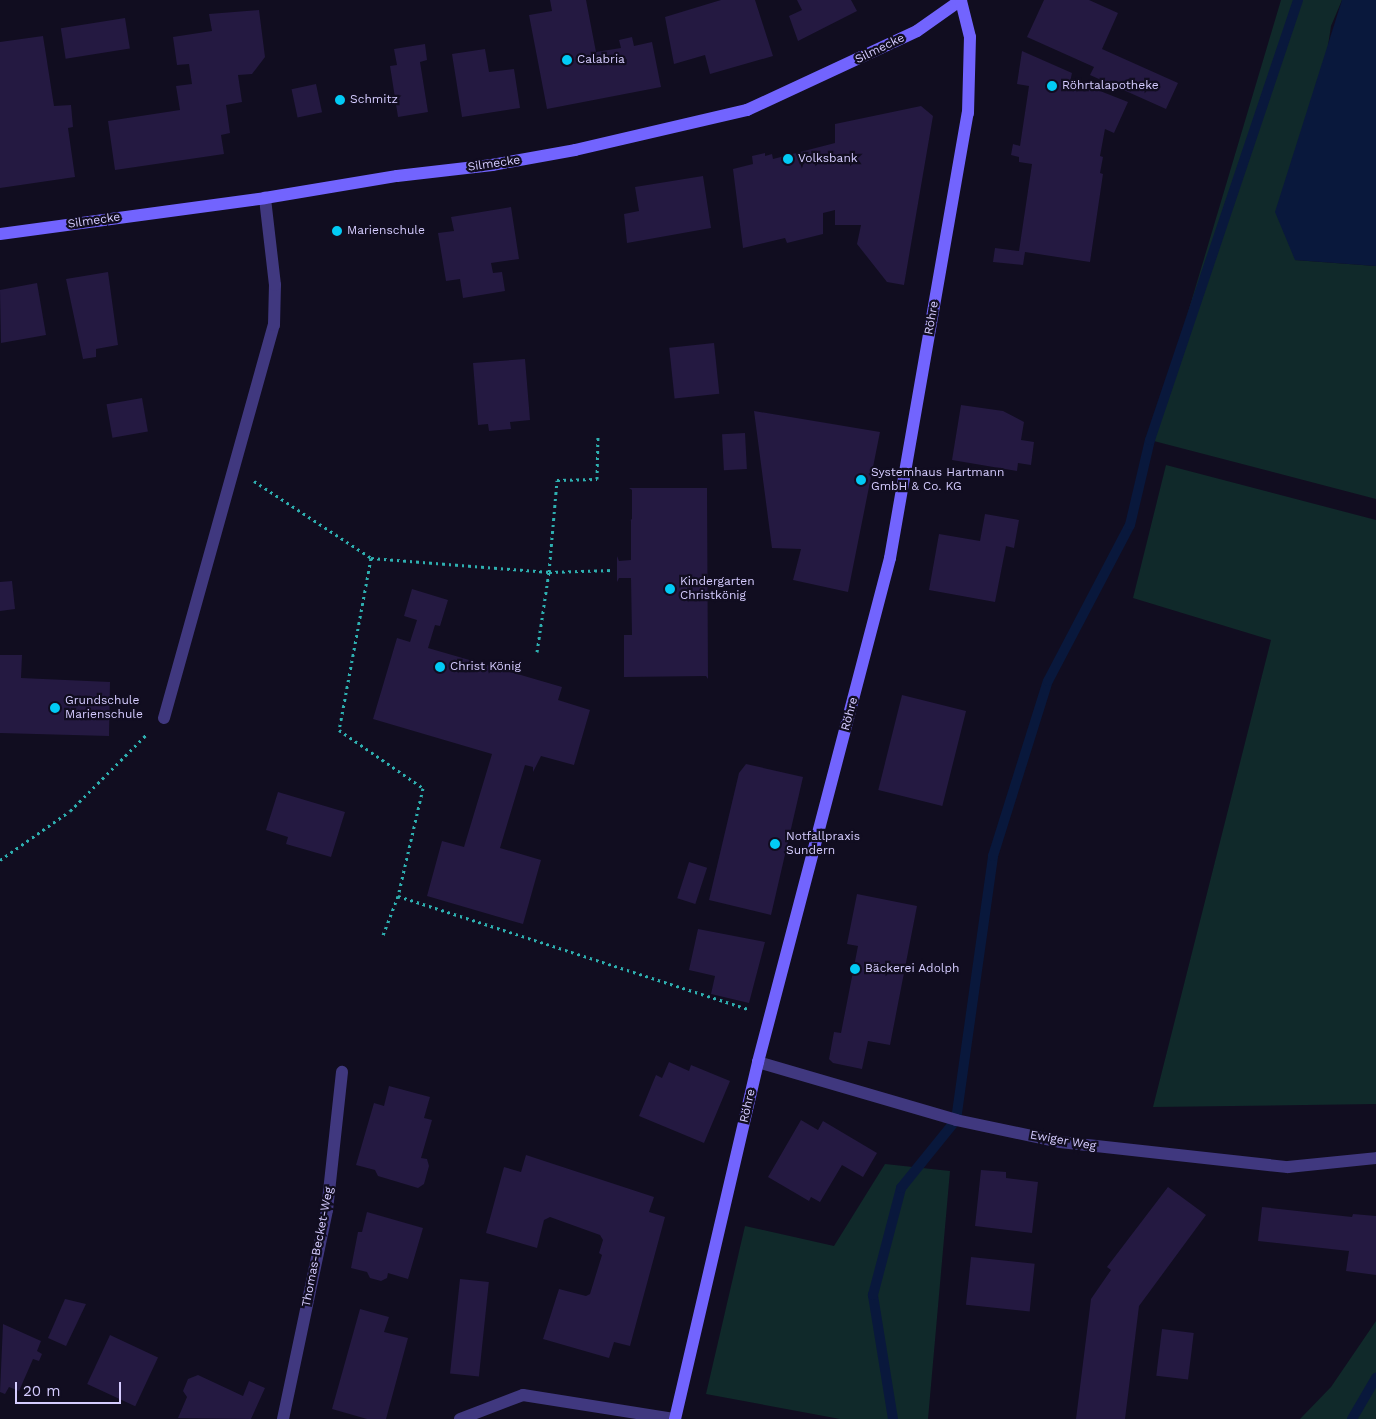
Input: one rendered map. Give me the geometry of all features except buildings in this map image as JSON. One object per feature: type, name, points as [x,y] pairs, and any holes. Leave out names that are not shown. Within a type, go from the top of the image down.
[{"type":"main road","name":"Silmecke","points":[[0,234],[265,198],[397,176],[520,160],[746,110],[917,31],[961,0]]},
{"type":"main road","name":"Röhre","points":[[675,1419],[758,1062],[890,558],[968,113],[970,37],[961,0]]},
{"type":"street","points":[[164,718],[274,325],[275,285],[265,198]]},
{"type":"street","name":"Ewiger Weg","points":[[758,1062],[956,1120],[1060,1142],[1288,1167],[1376,1158]]},
{"type":"street","name":"Thomas-Becket-Weg","points":[[283,1419],[326,1210],[342,1072]]},
{"type":"street","points":[[460,1419],[523,1395],[675,1419]]},
{"type":"path","points":[[537,652],[549,572],[557,480],[597,479],[598,436]]},
{"type":"path","points":[[233,468],[372,558],[549,572],[613,570]]},
{"type":"path","points":[[372,558],[339,730],[423,788],[398,896],[384,936]]},
{"type":"path","points":[[0,860],[70,811],[164,718]]},
{"type":"path","points":[[398,896],[770,1016]]},
{"type":"green space","points":[[1281,0],[1342,0],[1331,26],[1295,260],[1376,266],[1376,499],[1150,440]]},
{"type":"green space","points":[[1166,465],[1376,520],[1376,1104],[1153,1107],[1271,640],[1133,598]]},
{"type":"green space","points":[[885,1164],[950,1171],[928,1419],[840,1419],[706,1394],[745,1226],[834,1246]]},
{"type":"green space","points":[[1376,1321],[1376,1419],[1300,1419],[1331,1387]]},
{"type":"water","points":[[1342,0],[1376,0],[1376,266],[1295,260],[1275,212]]},
{"type":"waterway","points":[[893,1419],[873,1295],[901,1188],[956,1120],[993,856],[1048,681],[1130,525],[1150,440],[1298,0]]},
{"type":"waterway","points":[[1352,1419],[1376,1378]]},
{"type":"place","name":"Calabria","points":[[567,60]]},
{"type":"place","name":"Röhrtalapotheke","points":[[1052,86]]},
{"type":"place","name":"Schmitz","points":[[340,100]]},
{"type":"place","name":"Volksbank","points":[[788,159]]},
{"type":"place","name":"Marienschule","points":[[337,231]]},
{"type":"place","name":"Systemhaus Hartmann GmbH & Co. KG","points":[[861,480]]},
{"type":"place","name":"Kindergarten Christkönig","points":[[670,589]]},
{"type":"place","name":"Christ König","points":[[440,667]]},
{"type":"place","name":"Grundschule Marienschule","points":[[55,708]]},
{"type":"place","name":"Notfallpraxis Sundern","points":[[775,844]]},
{"type":"place","name":"Bäckerei Adolph","points":[[855,969]]}]
